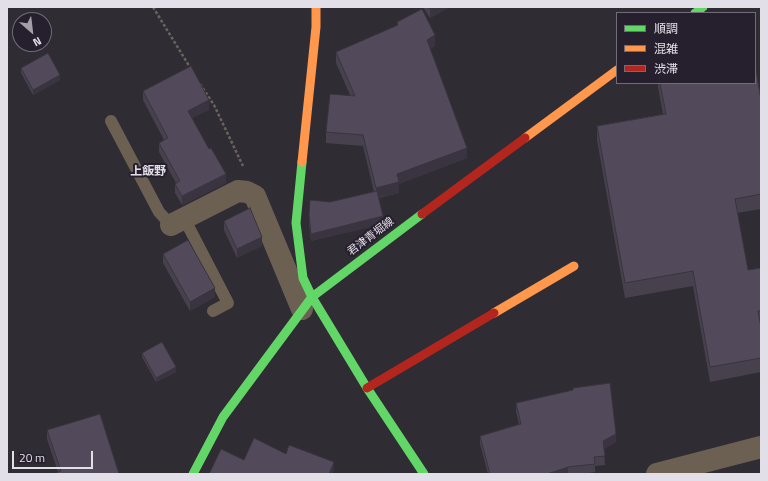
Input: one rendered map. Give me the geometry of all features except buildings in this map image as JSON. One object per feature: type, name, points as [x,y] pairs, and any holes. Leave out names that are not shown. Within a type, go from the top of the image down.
[{"type":"street","points":[[307,303],[296,223],[316,27],[316,7]]},
{"type":"street","name":"君津青堀線","points":[[193,474],[224,417],[307,303],[386,241],[616,71]]},
{"type":"street","points":[[177,222],[238,191],[247,192],[255,196],[307,303],[367,388],[424,474]]},
{"type":"street","points":[[367,388],[574,266]]},
{"type":"street","points":[[656,474],[761,447]]},
{"type":"lane","points":[[112,121],[159,212],[177,222],[228,303],[213,311]]},
{"type":"path","points":[[153,7],[195,75]]},
{"type":"path","points":[[199,81],[214,105],[255,196]]},
{"type":"traffic: fast","points":[[696,12],[703,7]]},
{"type":"traffic: fast","points":[[302,162],[296,223],[303,278],[312,297],[367,388],[424,474]]},
{"type":"traffic: fast","points":[[193,474],[223,417],[312,297],[422,214]]},
{"type":"traffic: slow","points":[[302,162],[316,27],[316,7]]},
{"type":"traffic: slow","points":[[525,138],[616,71]]},
{"type":"traffic: slow","points":[[494,313],[574,266]]},
{"type":"traffic: jam","points":[[422,214],[525,138]]},
{"type":"traffic: jam","points":[[367,388],[494,313]]},
{"type":"district","name":"上飯野","points":[[148,172]]}]
